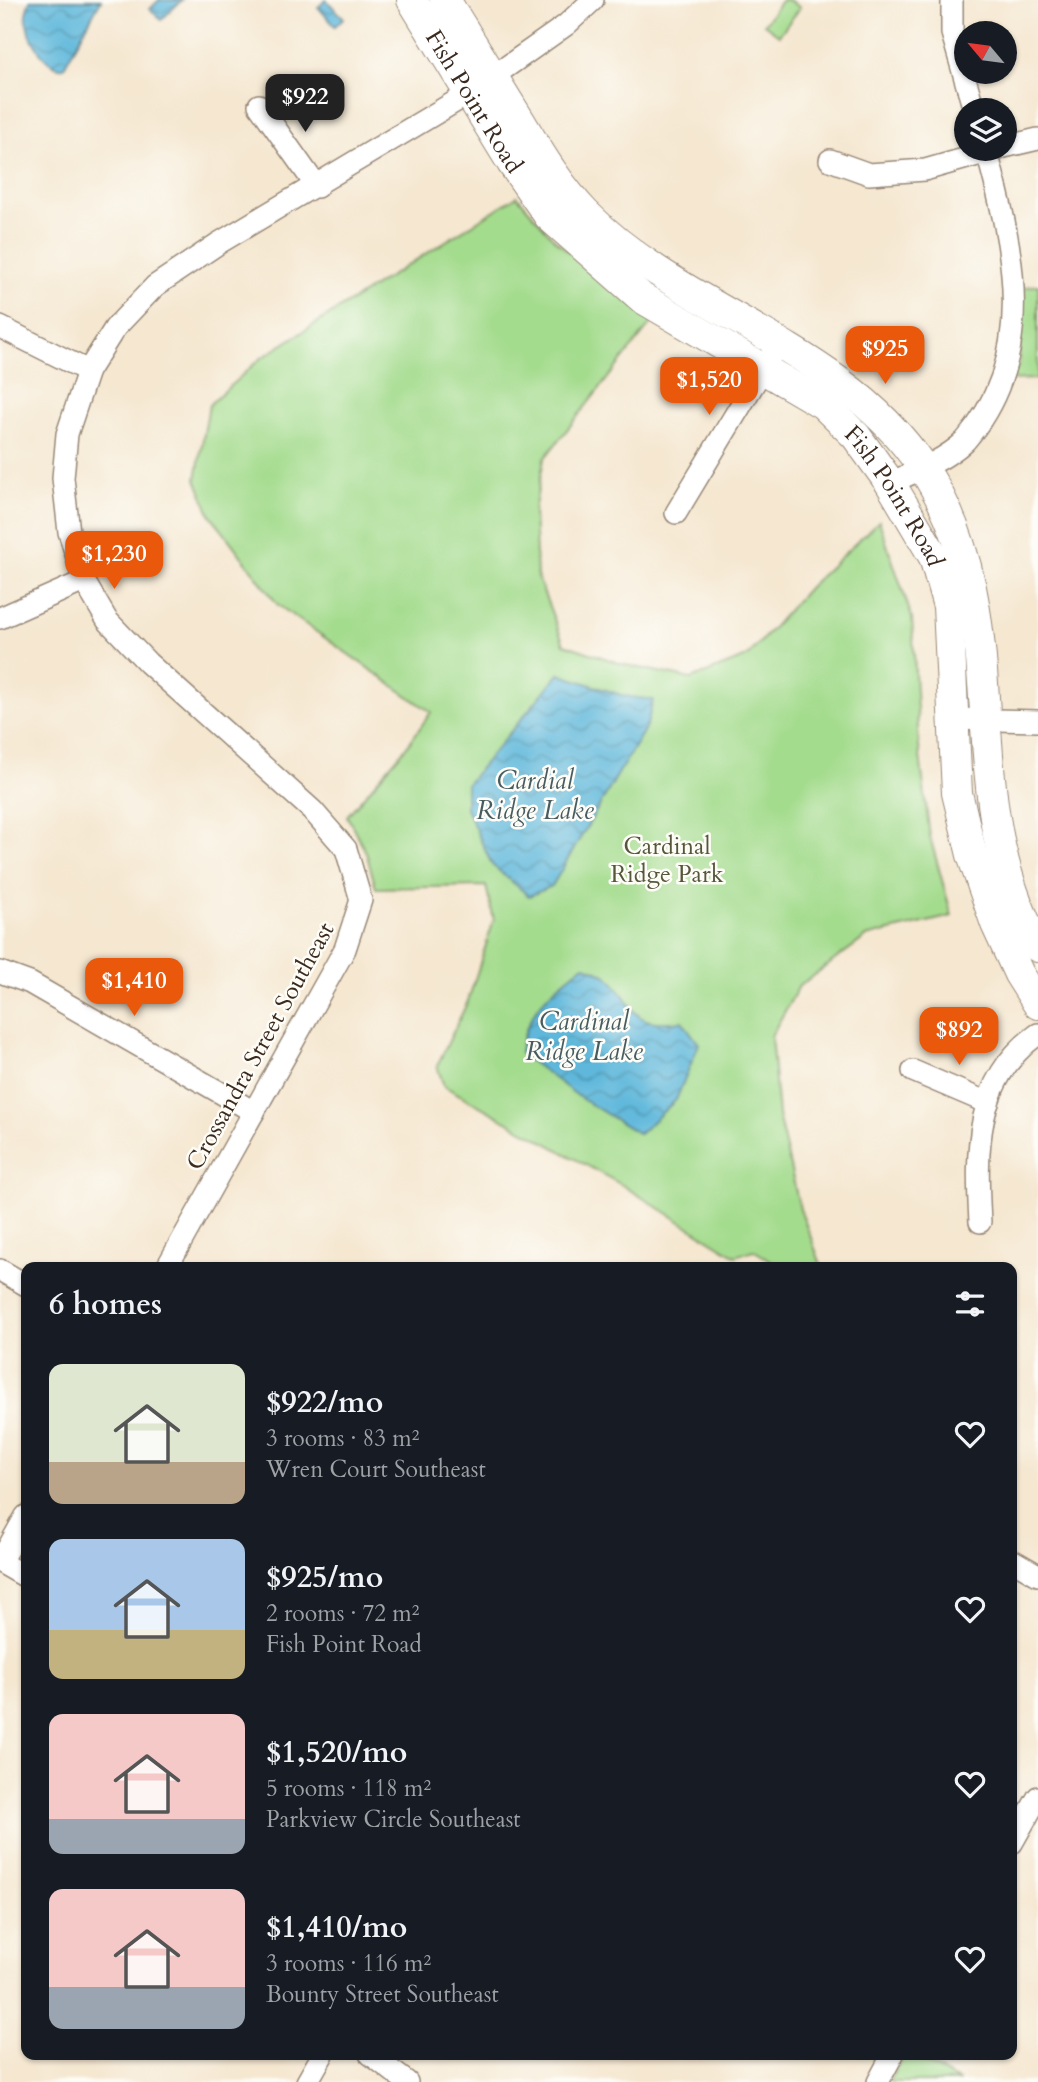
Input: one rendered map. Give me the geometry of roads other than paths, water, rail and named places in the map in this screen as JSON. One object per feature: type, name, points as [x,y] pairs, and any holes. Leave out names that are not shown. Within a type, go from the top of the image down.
[{"type":"street","name":"Fish Point Road","points":[[412,0],[468,94],[549,216],[594,259],[642,298],[852,389],[923,468],[968,562],[982,654],[984,720],[993,821],[1009,878],[1038,947]]},
{"type":"street","name":"Fish Point Road","points":[[445,0],[544,160],[585,213],[771,355],[856,436],[891,483],[934,557],[948,606],[957,793],[972,855],[996,924],[1019,974],[1038,1004]]},
{"type":"street","name":"Crossandra Street Southeast","points":[[170,1262],[345,949],[362,900],[346,849],[312,810],[148,663],[107,620],[84,581],[69,532],[63,478],[67,434],[88,370],[115,328],[155,286],[219,243],[317,187],[468,94],[566,25],[593,0]]},
{"type":"street","points":[[952,0],[952,33],[971,98]]},
{"type":"street","points":[[260,105],[317,187]]},
{"type":"street","points":[[1017,144],[1038,139]]},
{"type":"street","points":[[830,160],[869,174],[925,170],[955,161]]},
{"type":"street","points":[[891,483],[923,468],[964,442],[996,402],[1013,367],[1018,318],[1015,265],[996,161]]},
{"type":"street","points":[[0,327],[88,370]]},
{"type":"street","points":[[676,513],[771,355]]},
{"type":"street","points":[[0,618],[84,581]]},
{"type":"street","points":[[955,719],[1038,721]]},
{"type":"street","points":[[0,972],[30,983],[254,1112]]},
{"type":"street","points":[[980,1222],[976,1158],[990,1092],[1011,1056],[1038,1034]]},
{"type":"street","points":[[913,1071],[988,1102]]},
{"type":"street","points":[[0,1270],[21,1282]]},
{"type":"street","points":[[21,1525],[0,1562],[21,1574]]},
{"type":"street","points":[[1017,1563],[1038,1575]]},
{"type":"street","points":[[1017,1834],[1038,1797]]},
{"type":"street","points":[[307,2082],[320,2060]]},
{"type":"street","points":[[378,2060],[407,2082]]},
{"type":"water","points":[[30,0],[101,0],[64,67],[50,63],[33,41],[26,15]]},
{"type":"water","points":[[159,0],[182,0],[161,20],[150,9]]},
{"type":"water","points":[[326,0],[344,18],[335,26],[318,7]]},
{"type":"water","points":[[878,335],[902,350],[894,362],[870,348]]},
{"type":"water","name":"Cardial Ridge Lake","points":[[559,674],[624,696],[653,700],[647,725],[552,886],[529,896],[492,865],[466,808],[466,785]]},
{"type":"water","name":"Cardinal Ridge Lake","points":[[584,965],[609,978],[636,1014],[643,1019],[652,1022],[682,1021],[699,1044],[676,1100],[639,1134],[582,1099],[520,1053],[523,1037],[534,1012],[551,993]]},
{"type":"park label","name":"Cardinal Ridge Park","points":[[667,860]]}]
